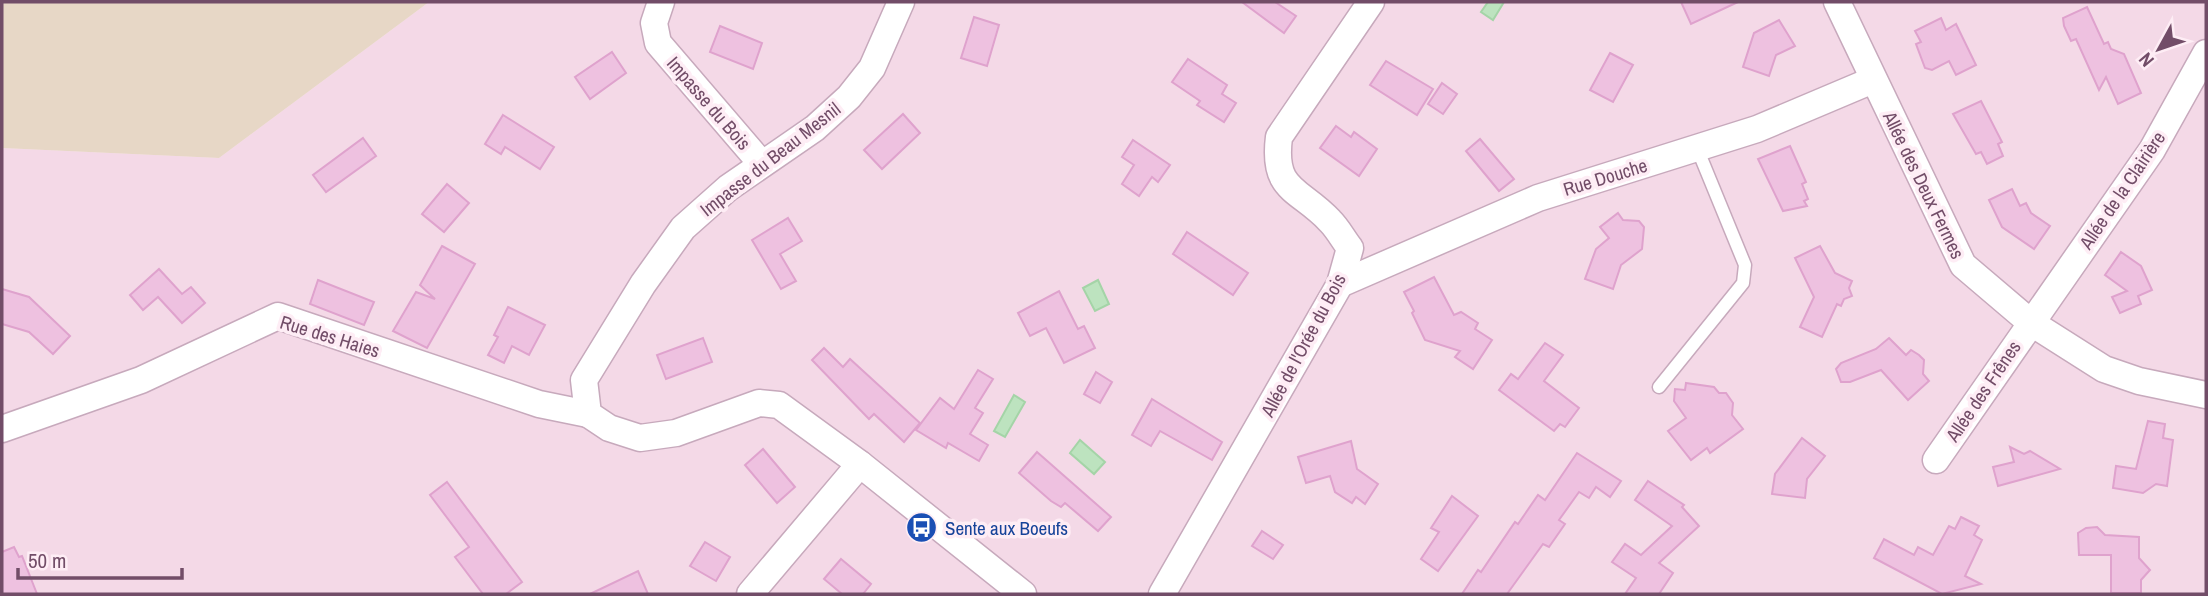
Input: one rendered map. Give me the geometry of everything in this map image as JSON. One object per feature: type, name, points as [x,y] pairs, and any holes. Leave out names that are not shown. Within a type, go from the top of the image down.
[{"type":"street","name":"Impasse du Bois","points":[[661,2],[654,23],[658,43],[761,163]]},
{"type":"street","name":"Impasse du Beau Mesnil","points":[[588,414],[584,380],[643,284],[683,228],[761,163],[815,128],[849,97],[872,68],[901,2]]},
{"type":"street","name":"Allée de l'Orée du Bois","points":[[1162,594],[1340,284],[1350,248],[1330,220],[1292,191],[1280,176],[1277,157],[1279,137],[1371,2]]},
{"type":"street","name":"Allée des Deux Fermes","points":[[1837,2],[1963,265],[2030,323],[2104,369],[2139,381],[2206,395]]},
{"type":"street","name":"Allée de la Clairière","points":[[2030,323],[2152,150],[2206,53]]},
{"type":"street","name":"Rue Douche","points":[[1340,284],[1538,198],[1757,129],[1873,80]]},
{"type":"street","name":"Rue des Haies","points":[[2,429],[141,380],[278,316],[527,400],[588,414]]},
{"type":"street","name":"Allée des Frênes","points":[[1936,460],[2030,323]]},
{"type":"street","points":[[588,414],[609,428],[640,439],[676,433],[759,404],[779,405],[860,464],[1023,594]]},
{"type":"street","points":[[750,594],[860,464]]},
{"type":"lane","points":[[1659,387],[1743,283],[1745,265],[1698,148]]},
{"type":"shaded area","points":[[2,2],[429,2],[219,158],[2,148]]},
{"type":"shaded area","points":[[429,2],[2206,2],[2206,594],[2,594],[2,148],[219,158]]},
{"type":"shaded area","points":[[1488,2],[1504,2],[1493,20],[1481,12]]},
{"type":"shaded area","points":[[1098,280],[1109,304],[1095,311],[1083,288]]},
{"type":"shaded area","points":[[1014,395],[1025,402],[1005,437],[994,431]]},
{"type":"shaded area","points":[[1080,440],[1105,462],[1094,474],[1070,453]]},
{"type":"building","points":[[1242,2],[1275,2],[1296,16],[1284,33]]},
{"type":"building","points":[[1681,2],[1738,2],[1691,24]]},
{"type":"building","points":[[2087,7],[2104,44],[2108,42],[2111,49],[2124,54],[2141,93],[2118,104],[2106,77],[2099,90],[2076,39],[2071,41],[2064,26],[2063,18]]},
{"type":"building","points":[[974,17],[999,25],[987,66],[961,58]]},
{"type":"building","points":[[1941,18],[1946,30],[1956,24],[1976,65],[1956,75],[1949,61],[1932,70],[1925,68],[1916,44],[1921,42],[1915,31]]},
{"type":"building","points":[[1779,20],[1795,46],[1776,55],[1769,76],[1743,67],[1754,33]]},
{"type":"building","points":[[720,26],[762,43],[753,69],[710,52]]},
{"type":"building","points":[[612,52],[626,73],[590,99],[575,77]]},
{"type":"building","points":[[1610,53],[1633,65],[1613,102],[1590,90]]},
{"type":"building","points":[[1188,59],[1227,85],[1222,94],[1236,103],[1224,122],[1197,105],[1200,101],[1172,82]]},
{"type":"building","points":[[1386,61],[1433,89],[1417,115],[1370,85]]},
{"type":"building","points":[[1442,83],[1457,94],[1443,114],[1428,104]]},
{"type":"building","points":[[1981,101],[2002,142],[1998,144],[2003,156],[1987,164],[1981,152],[1976,154],[1953,114]]},
{"type":"building","points":[[903,114],[920,133],[882,169],[864,150]]},
{"type":"building","points":[[503,115],[554,147],[540,169],[505,147],[501,154],[485,144]]},
{"type":"building","points":[[1336,126],[1351,137],[1354,132],[1377,149],[1359,176],[1320,148]]},
{"type":"building","points":[[363,138],[376,156],[326,192],[313,175]]},
{"type":"building","points":[[1480,139],[1514,179],[1499,191],[1466,151]]},
{"type":"building","points":[[1133,140],[1170,165],[1158,182],[1152,177],[1139,196],[1122,184],[1134,165],[1122,157]]},
{"type":"building","points":[[1790,146],[1806,182],[1802,184],[1808,199],[1804,201],[1807,206],[1783,211],[1758,159]]},
{"type":"building","points":[[447,184],[469,203],[444,232],[422,214]]},
{"type":"building","points":[[2012,189],[2020,206],[2026,203],[2031,213],[2050,226],[2034,249],[2002,227],[1989,200]]},
{"type":"building","points":[[1618,213],[1623,220],[1639,221],[1644,227],[1642,249],[1621,265],[1613,289],[1585,279],[1596,249],[1609,238],[1600,227]]},
{"type":"building","points":[[788,218],[802,241],[780,254],[796,281],[781,289],[752,240]]},
{"type":"building","points":[[1187,232],[1248,273],[1233,295],[1173,254]]},
{"type":"building","points":[[442,246],[475,264],[427,348],[393,331],[416,292],[435,299],[420,285]]},
{"type":"building","points":[[1820,246],[1835,273],[1852,281],[1849,288],[1852,296],[1844,299],[1841,306],[1837,304],[1822,337],[1800,327],[1814,297],[1795,258]]},
{"type":"building","points":[[2121,252],[2141,266],[2152,290],[2138,296],[2141,304],[2120,313],[2112,297],[2127,291],[2105,275]]},
{"type":"building","points":[[159,269],[182,294],[191,287],[205,303],[182,323],[158,297],[143,310],[130,295]]},
{"type":"building","points":[[1434,277],[1454,315],[1461,312],[1478,323],[1475,329],[1492,340],[1473,369],[1455,357],[1460,351],[1425,340],[1412,313],[1414,311],[1404,292]]},
{"type":"building","points":[[318,280],[374,302],[364,325],[310,304]]},
{"type":"building","points":[[2,289],[29,297],[70,336],[53,354],[29,332],[2,324]]},
{"type":"building","points":[[1059,291],[1078,329],[1084,326],[1095,348],[1064,363],[1046,328],[1030,336],[1018,313]]},
{"type":"building","points":[[508,307],[545,325],[529,355],[512,346],[504,363],[488,355],[498,337],[494,335]]},
{"type":"building","points":[[703,338],[712,362],[666,379],[657,355]]},
{"type":"building","points":[[1889,338],[1906,355],[1911,350],[1924,360],[1923,374],[1929,381],[1908,400],[1881,370],[1850,382],[1841,382],[1836,369],[1841,363],[1876,349]]},
{"type":"building","points":[[1545,343],[1563,355],[1544,381],[1579,408],[1565,427],[1560,424],[1554,431],[1499,390],[1511,374],[1518,379]]},
{"type":"building","points":[[824,348],[843,367],[850,359],[920,423],[904,442],[874,414],[869,419],[812,360]]},
{"type":"building","points":[[978,370],[993,379],[975,408],[983,413],[970,434],[988,445],[979,461],[948,443],[946,448],[916,430],[940,398],[954,409]]},
{"type":"building","points":[[1096,372],[1112,382],[1100,403],[1084,394]]},
{"type":"building","points":[[1686,383],[1714,387],[1719,393],[1726,393],[1733,403],[1732,415],[1743,429],[1710,453],[1707,448],[1691,460],[1668,431],[1686,418],[1674,401],[1675,389],[1685,390]]},
{"type":"building","points":[[1152,399],[1222,442],[1212,460],[1160,431],[1151,446],[1132,435]]},
{"type":"building","points":[[2148,421],[2165,424],[2163,438],[2173,440],[2167,486],[2156,484],[2143,493],[2113,488],[2116,466],[2136,469]]},
{"type":"building","points":[[1802,438],[1825,456],[1807,479],[1805,498],[1772,494],[1775,474]]},
{"type":"building","points":[[1351,441],[1357,469],[1378,484],[1365,504],[1356,497],[1352,503],[1335,492],[1330,476],[1306,483],[1298,457]]},
{"type":"building","points":[[2010,447],[2024,454],[2030,451],[2060,469],[1998,486],[1993,467],[2014,462]]},
{"type":"building","points":[[763,449],[795,487],[777,503],[745,465]]},
{"type":"building","points":[[1037,452],[1111,517],[1098,531],[1065,503],[1061,507],[1051,501],[1019,473]]},
{"type":"building","points":[[1577,453],[1621,481],[1610,497],[1596,487],[1589,498],[1579,492],[1559,520],[1565,524],[1549,547],[1543,544],[1507,594],[1462,594],[1538,495],[1545,500]]},
{"type":"building","points":[[1648,481],[1684,505],[1682,507],[1699,526],[1659,563],[1673,573],[1659,594],[1625,594],[1636,578],[1612,562],[1625,544],[1641,555],[1672,526],[1635,500]]},
{"type":"building","points":[[447,482],[522,582],[506,594],[483,594],[455,557],[469,547],[430,495]]},
{"type":"building","points":[[1452,496],[1478,516],[1438,571],[1421,559],[1439,532],[1431,528]]},
{"type":"building","points":[[1961,517],[1979,526],[1974,535],[1982,540],[1965,576],[1981,584],[1942,594],[1874,558],[1884,539],[1914,555],[1918,547],[1933,555],[1949,526],[1955,529]]},
{"type":"building","points":[[2097,527],[2105,535],[2139,537],[2139,558],[2150,570],[2141,580],[2141,593],[2111,593],[2111,555],[2079,555],[2078,533],[2086,528]]},
{"type":"building","points":[[1262,531],[1283,545],[1273,559],[1252,546]]},
{"type":"building","points":[[705,542],[730,557],[716,581],[690,566]]},
{"type":"building","points":[[14,547],[19,557],[22,556],[37,594],[2,594],[2,552]]},
{"type":"building","points":[[841,559],[871,584],[863,594],[842,594],[824,579]]},
{"type":"building","points":[[638,571],[648,594],[590,594]]},
{"type":"place","name":"Sente aux Boeufs","points":[[922,528]]}]
